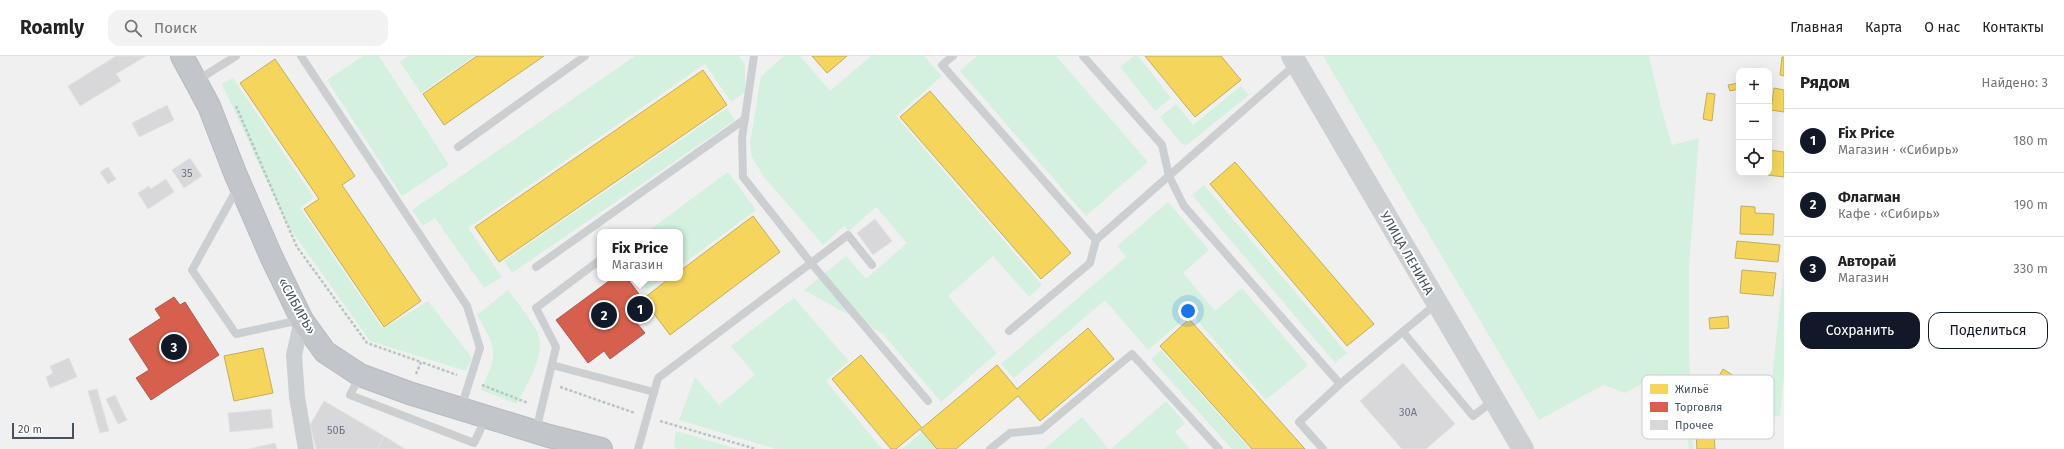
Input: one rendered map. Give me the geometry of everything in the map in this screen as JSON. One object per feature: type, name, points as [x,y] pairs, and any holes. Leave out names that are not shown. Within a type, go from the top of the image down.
[{"type":"highway","name":"«СИБИРЬ»","points":[[182,56],[209,106],[271,256],[302,320],[325,352],[360,375],[486,418],[601,449]]},
{"type":"main road","name":"УЛИЦА ЛЕНИНА","points":[[1294,60],[1436,304],[1523,449]]},
{"type":"street","points":[[302,320],[294,355],[297,397],[306,449]]},
{"type":"lane","points":[[195,82],[236,56]]},
{"type":"lane","points":[[301,56],[467,306],[480,348],[460,410]]},
{"type":"lane","points":[[458,147],[586,56]]},
{"type":"lane","points":[[754,56],[742,138],[743,177],[811,263],[928,401]]},
{"type":"lane","points":[[953,56],[942,65],[1096,240]]},
{"type":"lane","points":[[1083,56],[1162,146],[1169,176],[1184,206],[1340,384]]},
{"type":"lane","points":[[1009,332],[1090,263],[1096,240],[1169,176],[1294,60]]},
{"type":"lane","points":[[536,267],[745,119]]},
{"type":"lane","points":[[240,184],[192,270],[236,334],[302,320]]},
{"type":"lane","points":[[638,449],[658,378],[848,235],[872,265]]},
{"type":"lane","points":[[536,432],[556,347],[536,308],[597,262]]},
{"type":"lane","points":[[1323,449],[1299,422],[1340,384],[1436,304]]},
{"type":"lane","points":[[1403,332],[1473,416],[1494,400]]},
{"type":"lane","points":[[990,449],[1010,433],[1041,430],[1132,354],[1219,449]]},
{"type":"lane","points":[[552,366],[654,392]]},
{"type":"lane","points":[[360,375],[350,395],[474,443],[486,418]]},
{"type":"path","points":[[236,106],[297,247],[367,343],[422,362]]},
{"type":"green space","points":[[363,56],[379,56],[449,165],[402,196],[327,80]]},
{"type":"green space","points":[[408,56],[474,56],[421,93],[400,62]]},
{"type":"green space","points":[[635,56],[739,56],[745,64],[745,92],[731,102],[705,64],[468,228],[502,277],[484,288],[435,218],[423,226],[412,210]]},
{"type":"green space","points":[[784,56],[800,56],[830,91],[871,56],[924,56],[942,76],[896,116],[1042,285],[1029,297],[993,256],[948,296],[997,353],[941,402],[882,333],[804,290],[846,256],[866,279],[907,243],[876,207],[849,231],[844,226],[823,245],[764,177],[752,157],[750,144],[761,76]]},
{"type":"green space","points":[[977,56],[1056,56],[1148,162],[1086,216],[960,71]]},
{"type":"green space","points":[[1134,56],[1138,56],[1171,98],[1155,111],[1120,67]]},
{"type":"green space","points":[[1323,56],[1649,56],[1660,104],[1672,145],[1699,138],[1689,266],[1690,375],[1642,375],[1642,384],[1625,393],[1603,385],[1539,420]]},
{"type":"green space","points":[[233,78],[314,198],[300,208],[383,329],[428,301],[472,358],[466,371],[370,341],[286,223],[222,84]]},
{"type":"green space","points":[[1241,86],[1249,95],[1188,144],[1184,145],[1180,142],[1160,117],[1176,104],[1193,125]]},
{"type":"green space","points":[[727,108],[735,120],[512,273],[504,261]]},
{"type":"green space","points":[[728,172],[756,210],[683,264],[683,229],[651,229]]},
{"type":"green space","points":[[1204,185],[1347,353],[1335,363],[1192,195]]},
{"type":"green space","points":[[1168,202],[1209,250],[1183,273],[1215,311],[1242,288],[1308,365],[1266,400],[1191,313],[1148,350],[1105,300],[1014,378],[1001,364],[1126,257],[1117,246]]},
{"type":"green space","points":[[1784,265],[1784,376],[1780,416],[1774,416],[1774,375],[1772,375]]},
{"type":"green space","points":[[640,281],[659,281],[647,290]]},
{"type":"green space","points":[[508,290],[533,324],[538,334],[540,343],[534,370],[517,404],[481,390],[493,359],[493,352],[489,337],[477,315]]},
{"type":"green space","points":[[794,298],[849,361],[826,381],[882,449],[776,449],[679,420],[695,377],[719,405],[755,375],[731,346]]},
{"type":"green space","points":[[1161,350],[1250,449],[1232,449],[1151,359]]},
{"type":"green space","points":[[1166,401],[1185,423],[1175,432],[1190,449],[1111,449]]},
{"type":"green space","points":[[1082,417],[1109,449],[1044,449]]},
{"type":"green space","points":[[925,430],[942,449],[902,449]]},
{"type":"green space","points":[[676,431],[738,449],[676,449],[674,444]]},
{"type":"green space","points":[[1688,439],[1693,439],[1693,449],[1689,449]]},
{"type":"building: Жильё","points":[[477,56],[544,56],[444,125],[423,94]]},
{"type":"building: Жильё","points":[[812,56],[847,56],[827,73]]},
{"type":"building: Жильё","points":[[1145,56],[1221,56],[1241,80],[1195,117]]},
{"type":"building: Жильё","points":[[1782,57],[1784,57],[1784,76],[1780,75]]},
{"type":"building: Жильё","points":[[275,59],[355,176],[342,185],[421,301],[384,327],[304,209],[319,199],[240,83]]},
{"type":"building: Жильё","points":[[703,70],[727,105],[499,262],[475,227]]},
{"type":"building: Жильё","points":[[1736,84],[1736,90],[1730,91],[1728,85]]},
{"type":"building: Жильё","points":[[1774,88],[1784,90],[1784,112],[1772,110]]},
{"type":"building: Жильё","points":[[930,91],[1071,253],[1041,279],[900,117]]},
{"type":"building: Жильё","points":[[1707,93],[1715,94],[1712,121],[1703,119]]},
{"type":"building: Жильё","points":[[1772,150],[1784,152],[1784,177],[1772,176]]},
{"type":"building: Жильё","points":[[1235,162],[1374,324],[1347,346],[1210,184]]},
{"type":"building: Жильё","points":[[1741,206],[1755,207],[1755,213],[1774,214],[1773,235],[1740,234]]},
{"type":"building: Жильё","points":[[753,216],[780,252],[670,335],[643,299],[666,281],[683,281],[683,269]]},
{"type":"building: Жильё","points":[[1737,241],[1780,245],[1778,262],[1735,258]]},
{"type":"building: Жильё","points":[[1742,270],[1776,273],[1773,296],[1740,293]]},
{"type":"building: Жильё","points":[[1728,316],[1729,328],[1710,329],[1709,318]]},
{"type":"building: Жильё","points":[[1189,319],[1305,449],[1252,449],[1160,346]]},
{"type":"building: Жильё","points":[[1088,328],[1114,359],[1040,421],[1018,396],[956,449],[937,449],[920,429],[896,449],[891,449],[832,379],[861,355],[922,428],[997,365],[1017,389]]},
{"type":"building: Жильё","points":[[263,348],[273,393],[234,401],[224,356]]},
{"type":"building: Жильё","points":[[1723,369],[1733,375],[1720,375]]},
{"type":"building: Жильё","points":[[1696,439],[1714,439],[1715,449],[1697,449]]},
{"type":"building: Торговля","points":[[609,281],[629,281],[651,310],[636,322],[645,333],[610,359],[604,351],[588,363],[556,320]]},
{"type":"building: Торговля","points":[[174,297],[180,305],[185,302],[219,355],[151,400],[136,378],[149,370],[129,339],[161,318],[155,309]]},
{"type":"building: Прочее","points":[[116,56],[146,56],[116,74],[121,81],[80,106],[68,86]]},
{"type":"building: Прочее","points":[[167,105],[174,120],[139,137],[132,123]]},
{"type":"building: Прочее","points":[[190,158],[202,176],[184,188],[172,170]]},
{"type":"building: Прочее","points":[[108,167],[116,179],[108,184],[100,172]]},
{"type":"building: Прочее","points":[[166,179],[174,192],[148,209],[138,193],[149,186],[151,189]]},
{"type":"building: Прочее","points":[[875,219],[892,241],[873,255],[857,233]]},
{"type":"building: Прочее","points":[[69,358],[77,377],[50,388],[46,377],[53,373],[50,366]]},
{"type":"building: Прочее","points":[[1403,363],[1455,424],[1426,449],[1402,449],[1360,401]]},
{"type":"building: Прочее","points":[[97,389],[109,431],[100,433],[88,391]]},
{"type":"building: Прочее","points":[[115,395],[127,420],[118,424],[106,399]]},
{"type":"building: Прочее","points":[[324,401],[384,436],[377,449],[316,449],[310,425]]},
{"type":"building: Прочее","points":[[271,409],[273,428],[230,432],[228,413]]},
{"type":"building: Прочее","points":[[384,436],[405,449],[377,449]]},
{"type":"building: Прочее","points":[[275,443],[277,449],[249,449]]},
{"type":"place","name":"Fix Price","points":[[640,309]]},
{"type":"place","name":"Флагман","points":[[604,315]]},
{"type":"place","name":"Авторай","points":[[174,347]]}]
